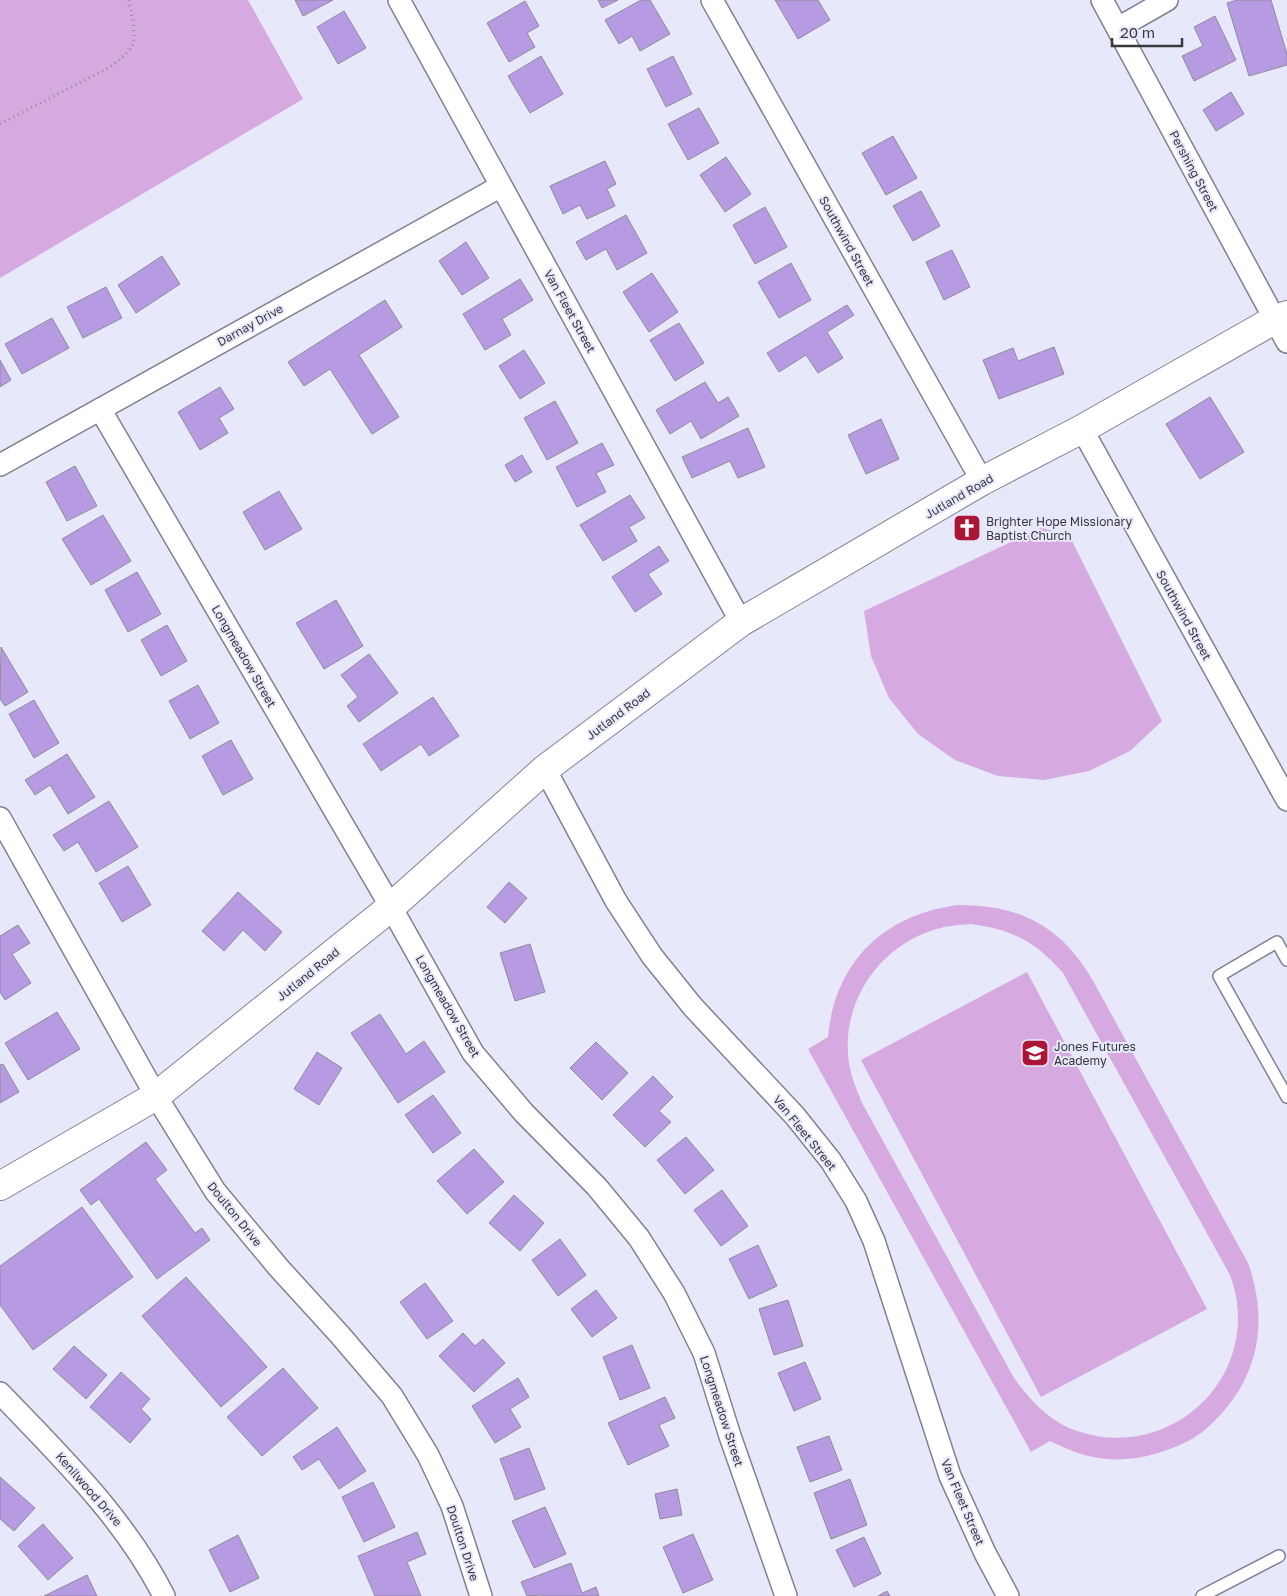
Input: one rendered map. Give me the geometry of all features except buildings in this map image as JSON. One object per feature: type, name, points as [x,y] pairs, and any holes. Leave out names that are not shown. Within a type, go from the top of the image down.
[{"type":"street","name":"Van Fleet Street","points":[[399,0],[741,622]]},
{"type":"street","name":"Southwind Street","points":[[712,0],[982,481]]},
{"type":"street","name":"Pershing Street","points":[[1102,0],[1283,326]]},
{"type":"street","points":[[1118,28],[1167,0]]},
{"type":"street","name":"Darnay Drive","points":[[0,465],[501,186]]},
{"type":"street","name":"Jutland Road","points":[[0,1186],[156,1096],[391,907],[544,769],[741,622],[982,481],[1283,326]]},
{"type":"street","name":"Longmeadow Street","points":[[100,409],[391,907],[474,1053],[524,1113],[603,1194],[639,1238],[674,1293],[704,1353],[730,1436],[786,1596]]},
{"type":"street","name":"Southwind Street","points":[[1082,429],[1287,800]]},
{"type":"street","name":"Van Fleet Street","points":[[544,769],[616,901],[652,956],[693,1007],[795,1116],[831,1161],[856,1201],[874,1241],[950,1476],[985,1553],[1008,1596]]},
{"type":"street","name":"Doulton Drive","points":[[0,818],[156,1096],[215,1191],[278,1267],[392,1396],[428,1455],[452,1506],[481,1596]]},
{"type":"street","name":"Kenilwood Drive","points":[[0,1393],[82,1478],[128,1535],[164,1596]]},
{"type":"lane","points":[[1287,960],[1277,942],[1219,976],[1287,1098]]},
{"type":"lane","points":[[1202,1596],[1279,1556]]},
{"type":"path","points":[[0,124],[110,67],[124,56],[132,46],[134,23],[129,0]]},
{"type":"shaded area","points":[[0,0],[248,0],[303,99],[0,278]]},
{"type":"shaded area","points":[[1041,528],[1069,535],[1162,721],[1130,751],[1089,771],[1044,780],[998,776],[955,760],[918,734],[889,698],[871,656],[864,611]]},
{"type":"shaded area","points":[[959,905],[1001,909],[1020,914],[1037,922],[1067,945],[1092,979],[1248,1263],[1254,1283],[1258,1322],[1253,1360],[1246,1378],[1223,1412],[1203,1432],[1182,1444],[1147,1456],[1129,1459],[1102,1459],[1087,1456],[1050,1441],[1031,1452],[808,1049],[828,1037],[833,1010],[841,986],[853,965],[868,946],[886,931],[908,919],[932,910]],"holes":[[[971,924],[1011,934],[1033,945],[1063,973],[1230,1275],[1238,1311],[1235,1345],[1223,1376],[1203,1402],[1178,1422],[1147,1434],[1113,1438],[1077,1431],[1049,1416],[1027,1394],[1014,1378],[862,1103],[853,1078],[849,1063],[848,1041],[850,1020],[857,1000],[879,965],[895,950],[933,930]]]},
{"type":"shaded area","points":[[1027,972],[1207,1309],[1041,1397],[861,1060]]},
{"type":"place","name":"Brighter Hope Missionary Baptist Church","points":[[967,528]]},
{"type":"place","name":"Jones Futures Academy","points":[[1035,1053]]}]
